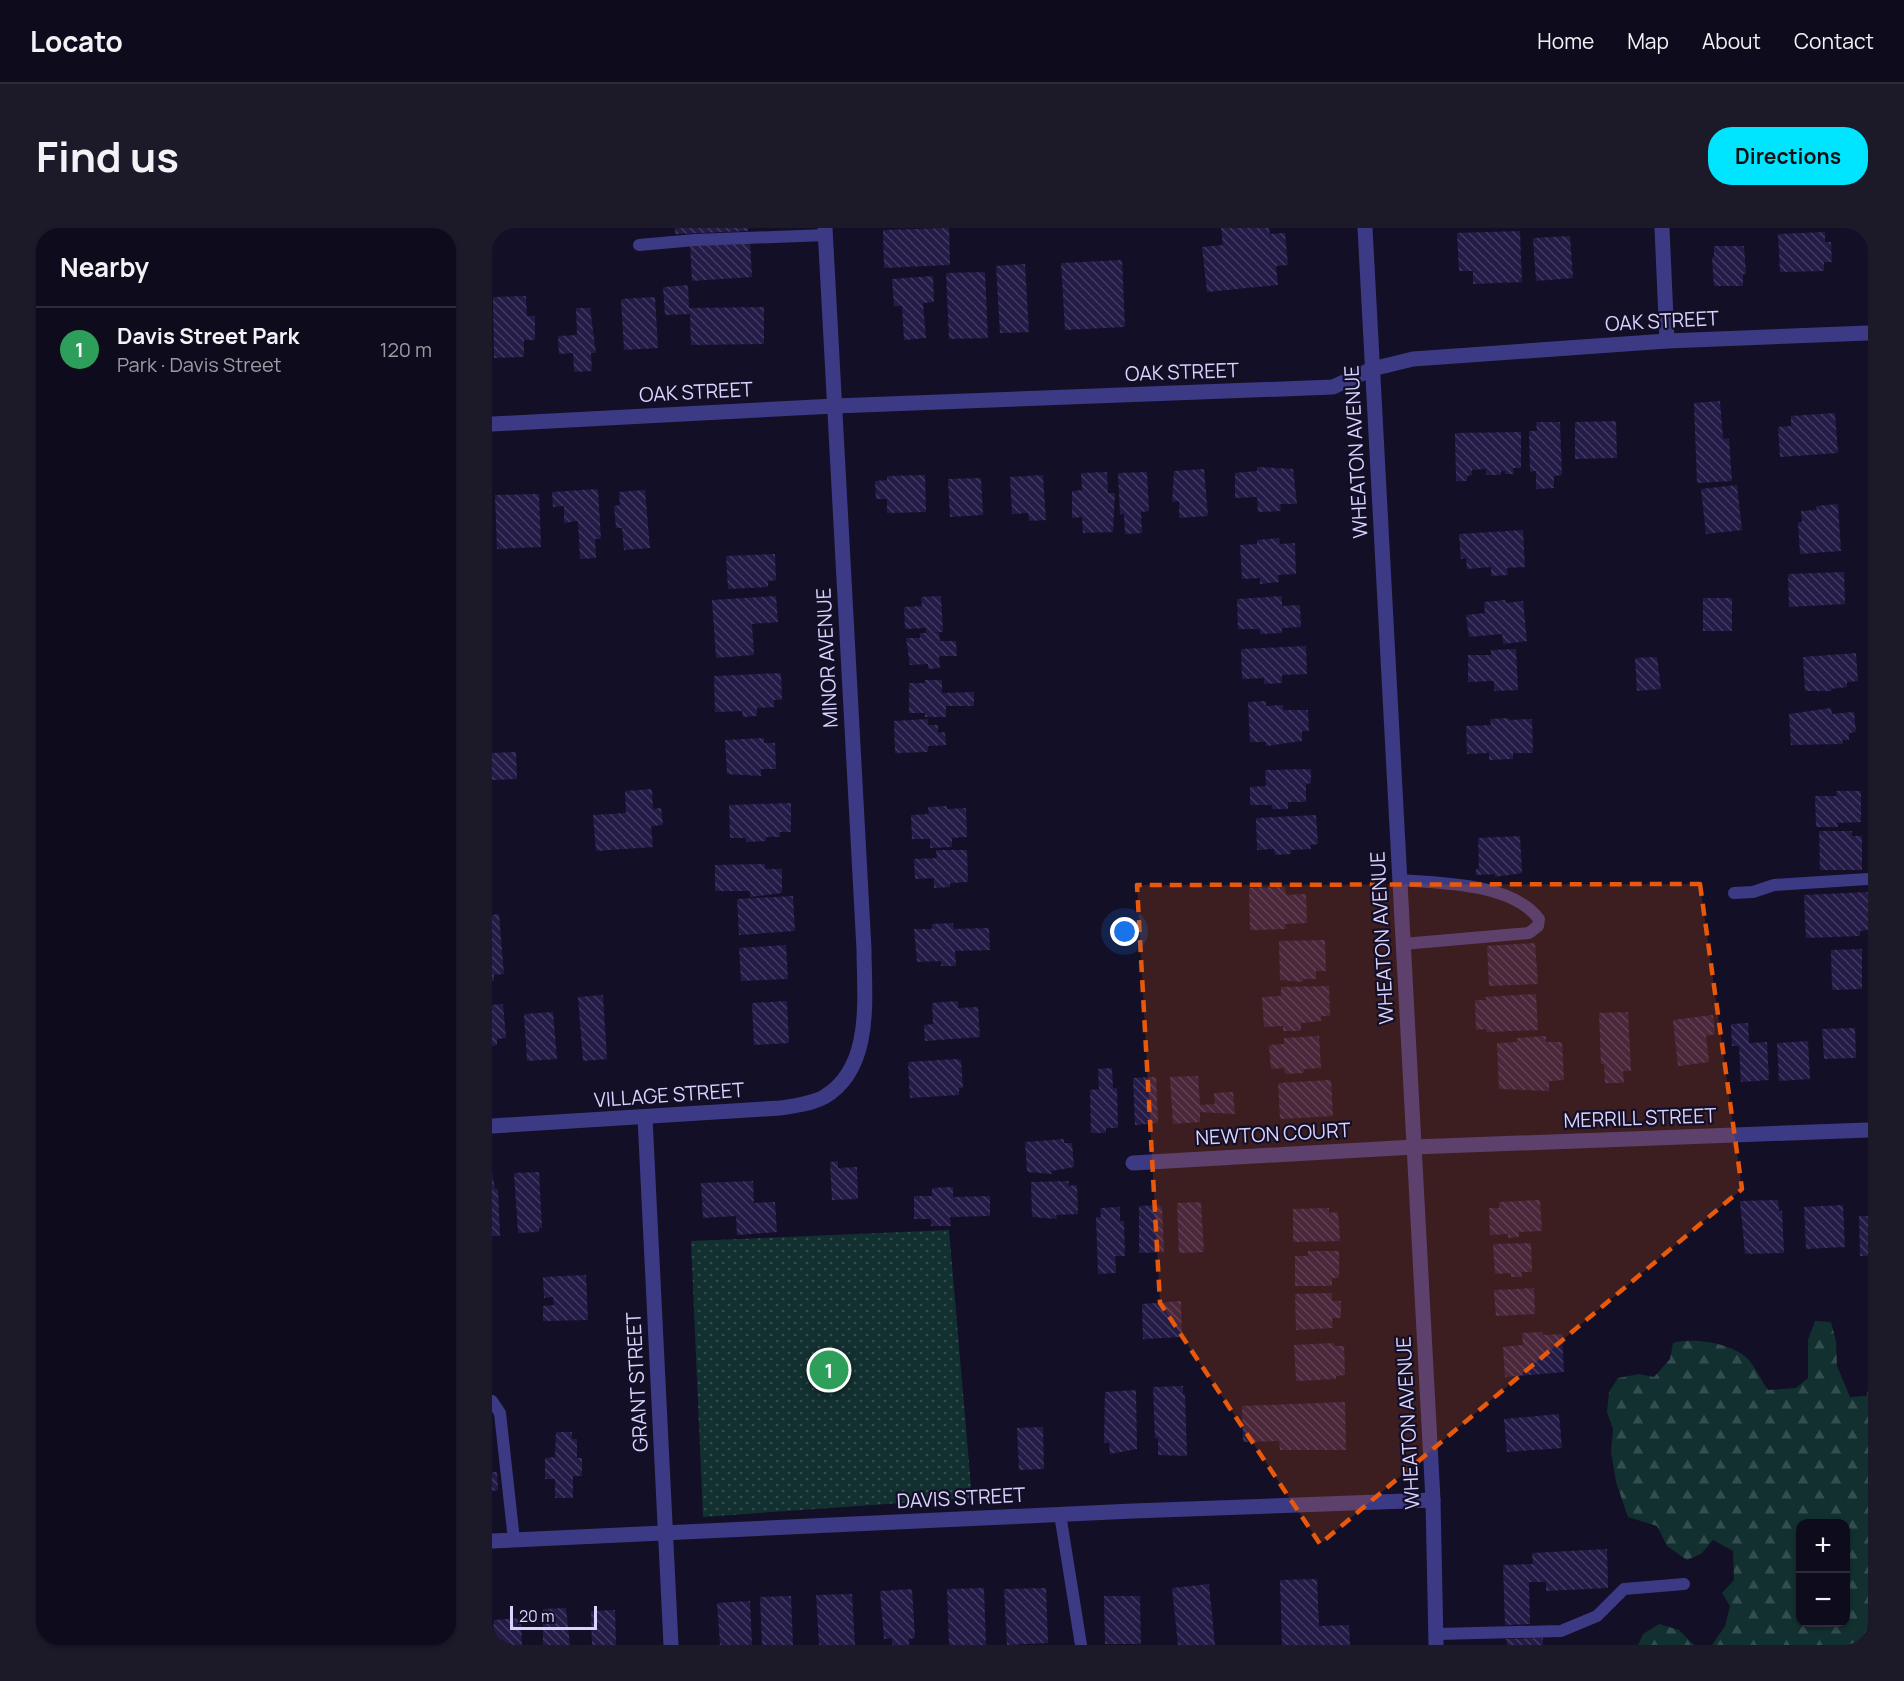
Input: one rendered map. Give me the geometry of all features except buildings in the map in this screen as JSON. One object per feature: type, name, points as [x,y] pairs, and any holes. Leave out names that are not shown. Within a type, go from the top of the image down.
[{"type":"street","name":"WHEATON AVENUE","points":[[1365,228],[1433,1500],[1437,1640]]},
{"type":"street","points":[[1662,228],[1667,341]]},
{"type":"street","name":"MINOR AVENUE","points":[[826,232],[864,949],[865,1020],[856,1059],[842,1081]]},
{"type":"street","name":"OAK STREET","points":[[492,424],[835,406],[1333,387],[1372,369],[1413,359],[1667,341],[1868,333]]},
{"type":"street","name":"VILLAGE STREET","points":[[492,1126],[780,1108],[825,1097],[842,1081]]},
{"type":"street","name":"GRANT STREET","points":[[645,1118],[671,1645]]},
{"type":"street","name":"MERRILL STREET","points":[[1414,1148],[1868,1130]]},
{"type":"street","name":"NEWTON COURT","points":[[1133,1162],[1414,1148]]},
{"type":"street","name":"DAVIS STREET","points":[[492,1541],[1060,1514],[1433,1500]]},
{"type":"lane","points":[[639,245],[826,232]]},
{"type":"lane","points":[[1734,893],[1774,885],[1868,879]]},
{"type":"lane","points":[[1400,880],[1459,884],[1505,896],[1527,907],[1539,919],[1538,926],[1529,933],[1403,944]]},
{"type":"lane","points":[[492,1401],[500,1413],[514,1540]]},
{"type":"lane","points":[[1060,1514],[1081,1645]]},
{"type":"lane","points":[[1437,1640],[1560,1631],[1597,1616],[1624,1589],[1684,1584]]},
{"type":"highlighted area","points":[[1700,884],[1742,1189],[1320,1544],[1160,1303],[1137,885]]},
{"type":"green space","points":[[949,1230],[972,1498],[703,1517],[691,1241]]},
{"type":"green space","points":[[1815,1321],[1831,1322],[1836,1341],[1837,1366],[1850,1397],[1866,1396],[1868,1391],[1868,1645],[1712,1645],[1725,1626],[1730,1606],[1722,1593],[1734,1580],[1733,1551],[1713,1540],[1701,1554],[1687,1560],[1667,1546],[1657,1526],[1628,1517],[1616,1482],[1611,1452],[1613,1429],[1607,1412],[1609,1392],[1618,1378],[1639,1374],[1654,1377],[1670,1359],[1673,1343],[1681,1341],[1701,1341],[1732,1348],[1750,1361],[1768,1390],[1796,1388],[1808,1378],[1808,1340]]},
{"type":"green space","points":[[1659,1624],[1679,1630],[1694,1645],[1638,1645],[1643,1634]]},
{"type":"place","name":"Davis Street Park","points":[[829,1370]]}]
